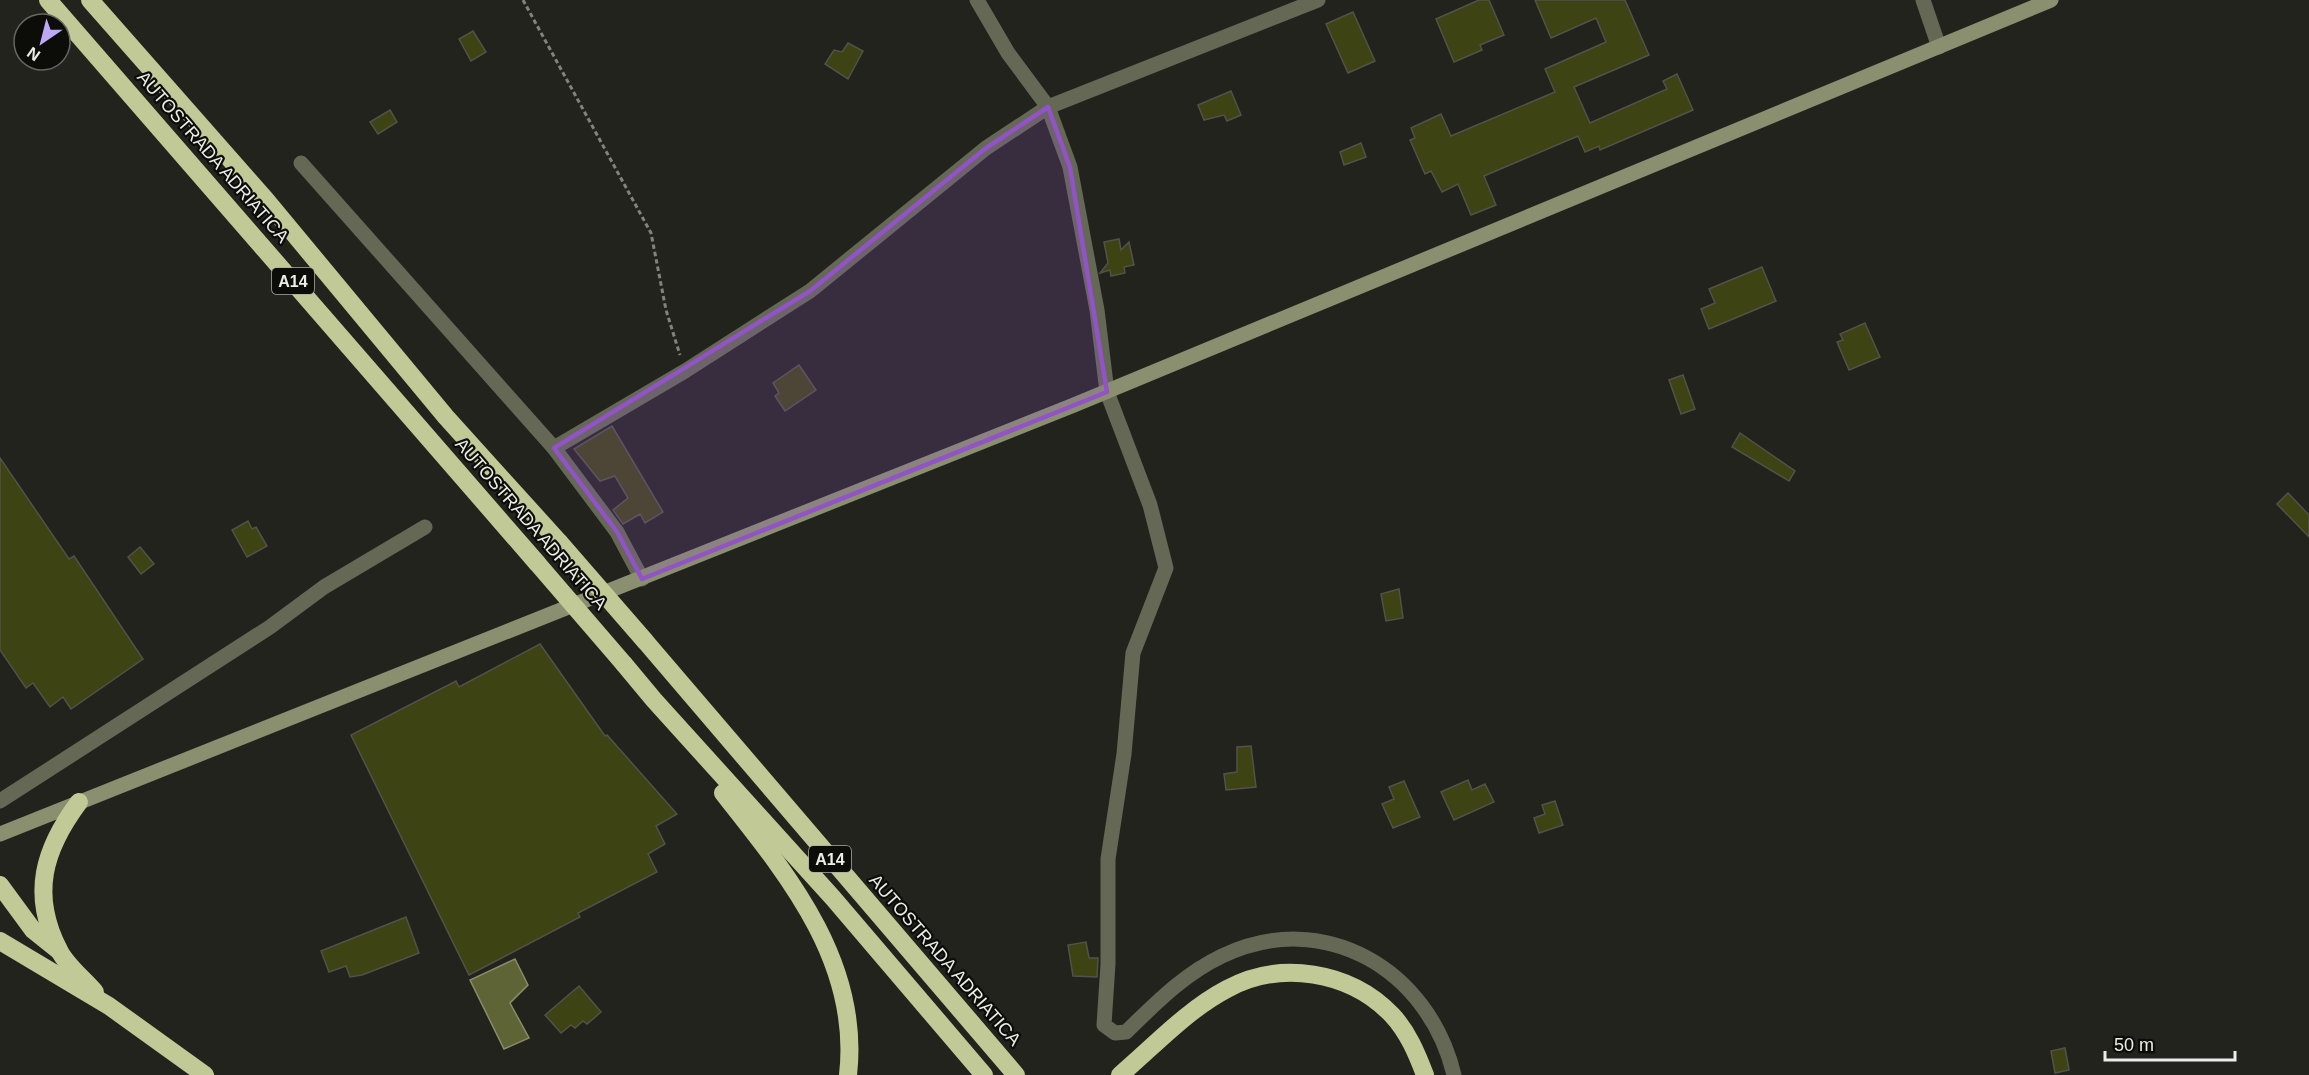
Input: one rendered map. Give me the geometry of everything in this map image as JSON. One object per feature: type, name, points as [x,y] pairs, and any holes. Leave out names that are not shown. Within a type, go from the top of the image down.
[{"type":"highway","name":"AUTOSTRADA ADRIATICA","points":[[48,0],[654,700],[833,898],[984,1075]]},
{"type":"highway","name":"AUTOSTRADA ADRIATICA","points":[[90,0],[266,200],[446,417],[645,641],[1016,1075]]},
{"type":"highway","name":"A14","points":[[654,700],[680,740],[782,867],[811,912],[832,959],[841,986],[849,1037],[848,1075]]},
{"type":"highway","points":[[59,951],[47,916],[44,874],[56,837],[79,802]]},
{"type":"highway","points":[[0,885],[33,930],[59,951],[109,1006]]},
{"type":"highway","points":[[2,941],[109,1006],[205,1075]]},
{"type":"highway","points":[[1120,1075],[1188,1016],[1226,989],[1260,976],[1298,973],[1335,979],[1376,1000],[1407,1034],[1425,1075]]},
{"type":"main road","points":[[0,834],[1107,392],[2051,0]]},
{"type":"street","points":[[977,0],[1008,53],[1048,107],[1070,167],[1097,310],[1107,392],[1150,505],[1166,568],[1132,653],[1124,754],[1108,859],[1108,964],[1104,1025],[1115,1033],[1126,1032],[1178,983],[1223,955],[1249,945],[1281,939],[1321,941],[1360,954],[1388,969],[1411,991],[1430,1016],[1444,1043],[1454,1075]]},
{"type":"street","points":[[554,448],[686,370],[810,291],[986,148],[1048,107],[1318,0]]},
{"type":"street","points":[[1923,0],[1939,47]]},
{"type":"street","points":[[302,163],[554,448],[617,532],[642,579]]},
{"type":"street","points":[[0,801],[270,627],[324,587],[425,527]]},
{"type":"path","points":[[523,0],[651,233],[666,310],[686,370]]},
{"type":"highlighted area","points":[[1048,107],[1070,167],[1107,392],[642,579],[617,532],[554,448],[810,291],[986,148]]},
{"type":"shaded area","points":[[515,959],[528,985],[510,1003],[529,1038],[504,1049],[470,980]]},
{"type":"building","points":[[1479,0],[1489,0],[1504,35],[1480,45],[1482,50],[1454,62],[1436,19]]},
{"type":"building","points":[[1535,0],[1625,0],[1649,55],[1574,87],[1590,123],[1667,89],[1663,81],[1677,74],[1693,110],[1600,150],[1599,146],[1585,152],[1578,136],[1484,176],[1496,205],[1471,215],[1458,184],[1442,192],[1431,171],[1425,174],[1410,140],[1415,138],[1411,128],[1441,114],[1451,136],[1555,92],[1545,69],[1606,42],[1596,18],[1551,38]]},
{"type":"building","points":[[1353,12],[1375,61],[1348,73],[1326,24]]},
{"type":"building","points":[[473,31],[486,52],[471,61],[459,39]]},
{"type":"building","points":[[848,43],[863,51],[848,79],[825,64],[834,50],[842,52]]},
{"type":"building","points":[[1231,91],[1241,115],[1227,121],[1224,115],[1204,120],[1198,105]]},
{"type":"building","points":[[390,110],[397,122],[378,134],[370,122]]},
{"type":"building","points":[[1361,143],[1366,157],[1344,165],[1340,152]]},
{"type":"building","points":[[1119,239],[1121,250],[1129,242],[1134,265],[1124,267],[1125,273],[1111,276],[1110,270],[1100,273],[1108,263],[1104,242]]},
{"type":"building","points":[[1762,267],[1776,301],[1709,329],[1701,309],[1715,303],[1709,289]]},
{"type":"building","points":[[1865,323],[1880,357],[1849,370],[1837,342],[1843,340],[1840,334]]},
{"type":"building","points":[[799,365],[816,390],[785,411],[775,396],[779,393],[773,383]]},
{"type":"building","points":[[1683,375],[1695,409],[1681,414],[1669,380]]},
{"type":"building","points":[[612,426],[663,512],[645,523],[640,514],[623,524],[613,510],[628,498],[615,476],[600,481],[574,449]]},
{"type":"building","points":[[1740,433],[1795,471],[1789,481],[1732,447]]},
{"type":"building","points":[[0,458],[69,559],[74,556],[143,659],[71,709],[63,697],[50,707],[33,683],[26,688],[0,650]]},
{"type":"building","points":[[2288,493],[2309,515],[2309,537],[2277,504]]},
{"type":"building","points":[[248,521],[252,529],[256,527],[267,546],[247,557],[232,530]]},
{"type":"building","points":[[140,547],[154,564],[141,574],[128,557]]},
{"type":"building","points":[[1399,589],[1403,618],[1386,621],[1381,594]]},
{"type":"building","points":[[540,644],[605,736],[607,735],[677,814],[656,826],[665,844],[648,854],[657,872],[578,913],[580,917],[469,975],[351,735],[456,681],[459,687]]},
{"type":"building","points":[[1251,746],[1256,787],[1226,790],[1224,774],[1237,772],[1237,747]]},
{"type":"building","points":[[1468,780],[1472,790],[1485,784],[1494,802],[1454,820],[1441,792]]},
{"type":"building","points":[[1404,781],[1420,817],[1393,828],[1382,804],[1394,799],[1389,787]]},
{"type":"building","points":[[1555,801],[1563,825],[1539,833],[1534,818],[1545,814],[1542,805]]},
{"type":"building","points":[[406,917],[419,953],[362,975],[350,977],[346,966],[329,972],[321,951]]},
{"type":"building","points":[[1086,942],[1089,958],[1098,958],[1097,977],[1073,976],[1068,945]]},
{"type":"building","points":[[579,986],[601,1012],[587,1024],[583,1021],[575,1028],[571,1025],[561,1033],[545,1015]]},
{"type":"building","points":[[2065,1048],[2069,1070],[2055,1073],[2051,1051]]}]
